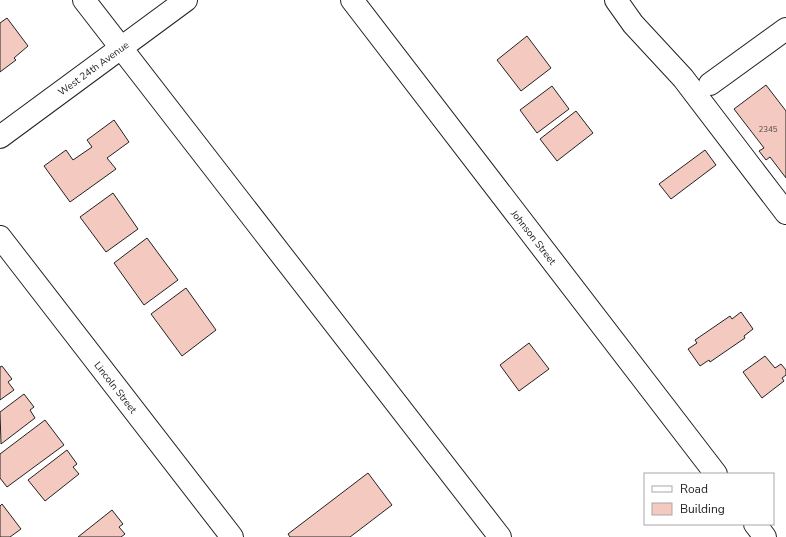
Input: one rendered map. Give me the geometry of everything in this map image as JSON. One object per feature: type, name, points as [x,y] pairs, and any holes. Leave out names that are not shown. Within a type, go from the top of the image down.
[{"type":"street","points":[[84,0],[500,537]]},
{"type":"street","name":"West 24th Avenue","points":[[0,137],[186,0]]},
{"type":"street","name":"Johnson Street","points":[[352,0],[715,473]]},
{"type":"street","points":[[616,0],[634,24],[683,78],[786,213]]},
{"type":"street","points":[[710,84],[786,29]]},
{"type":"street","name":"Lincoln Street","points":[[0,237],[232,537]]},
{"type":"street","points":[[756,525],[765,537]]},
{"type":"building","points":[[7,18],[28,46],[14,58],[16,60],[0,72],[0,23]]},
{"type":"building","points":[[527,36],[551,68],[521,91],[497,60]]},
{"type":"building","points":[[766,85],[786,111],[786,178],[770,157],[766,160],[759,151],[764,148],[734,109]]},
{"type":"building","points":[[552,86],[569,109],[537,133],[520,110]]},
{"type":"building","points":[[576,111],[593,133],[557,161],[540,139]]},
{"type":"building","points":[[114,120],[129,142],[107,158],[116,169],[70,202],[44,166],[66,150],[73,160],[92,147],[87,140]]},
{"type":"building","points":[[705,150],[716,165],[671,199],[659,184]]},
{"type":"building","points":[[113,193],[138,229],[106,252],[80,217]]},
{"type":"building","points":[[147,238],[178,280],[144,305],[114,263]]},
{"type":"building","points":[[186,288],[216,330],[182,356],[151,314]]},
{"type":"building","points":[[741,312],[753,329],[744,336],[745,338],[710,362],[709,360],[700,366],[688,349],[697,343],[695,340],[730,316],[732,319]]},
{"type":"building","points":[[529,343],[549,369],[519,391],[500,365]]},
{"type":"building","points":[[765,356],[775,368],[781,364],[786,370],[786,375],[782,378],[784,381],[762,398],[743,372]]},
{"type":"building","points":[[2,366],[12,379],[8,382],[14,390],[0,400],[0,367]]},
{"type":"building","points":[[24,394],[34,407],[30,410],[35,418],[1,444],[0,412]]},
{"type":"building","points":[[45,420],[64,445],[7,487],[0,478],[0,454]]},
{"type":"building","points":[[67,450],[77,464],[73,467],[79,474],[45,501],[28,480]]},
{"type":"building","points":[[368,473],[392,505],[350,537],[290,537],[288,534]]},
{"type":"building","points":[[2,504],[21,529],[10,537],[0,537],[0,506]]},
{"type":"building","points":[[112,510],[123,524],[119,527],[125,534],[121,537],[78,537]]}]
